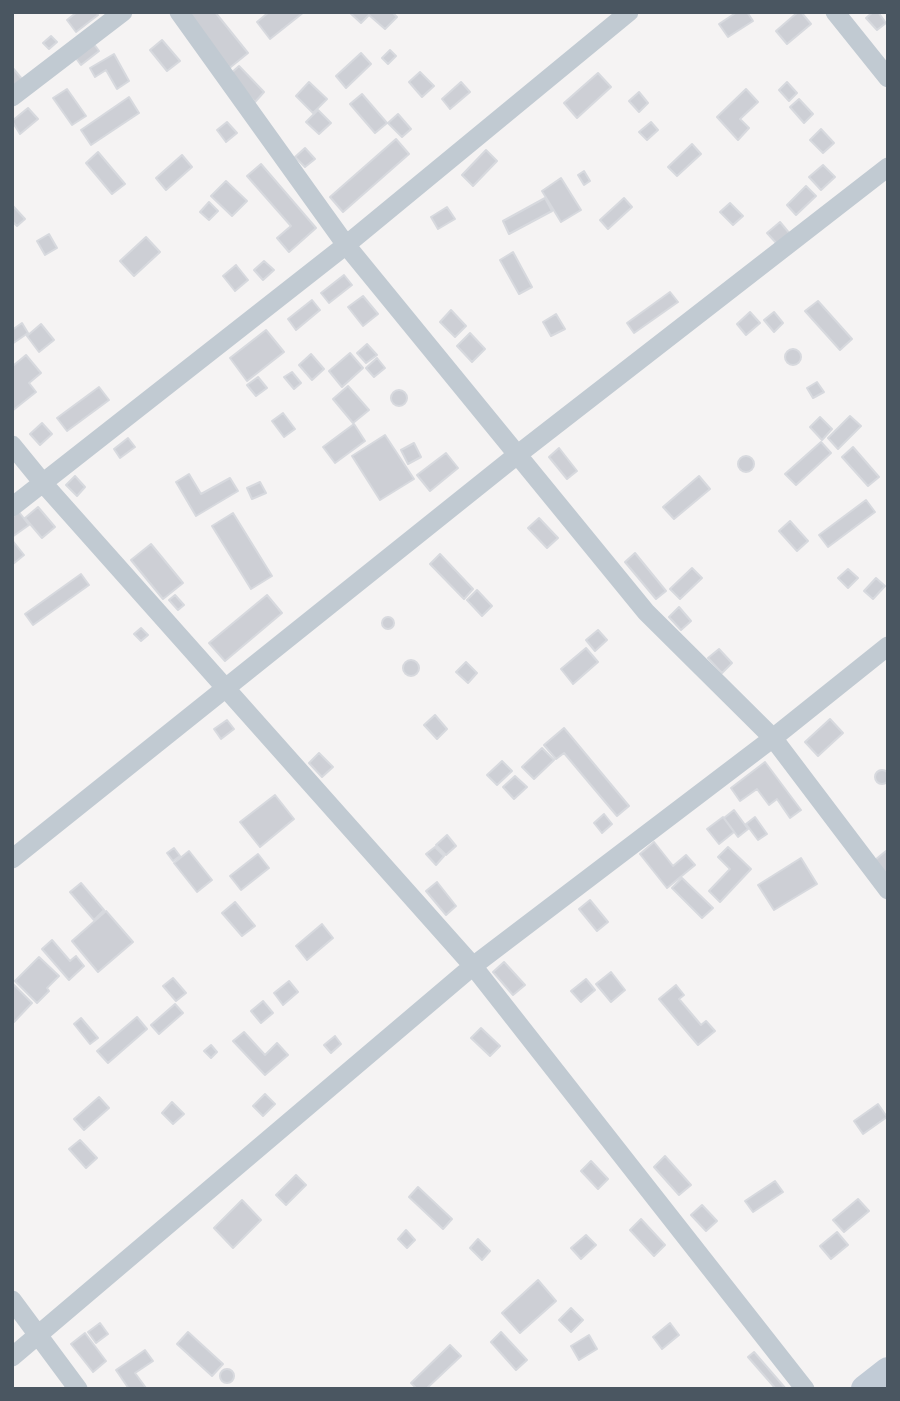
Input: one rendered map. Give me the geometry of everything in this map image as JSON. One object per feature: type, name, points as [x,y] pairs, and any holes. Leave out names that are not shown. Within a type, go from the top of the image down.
[{"type":"street","points":[[12,97],[123,12]]},
{"type":"street","points":[[179,12],[346,245],[646,612],[773,738],[888,890]]},
{"type":"street","points":[[12,507],[346,245],[629,12]]},
{"type":"street","points":[[835,12],[888,78]]},
{"type":"street","points":[[12,859],[517,455],[888,167]]},
{"type":"street","points":[[12,445],[473,966],[805,1389]]},
{"type":"street","points":[[12,1357],[473,966],[773,738],[888,646]]},
{"type":"street","points":[[12,1300],[78,1389]]},
{"type":"street","points":[[865,1389],[888,1371]]},
{"type":"building","points":[[77,12],[96,12],[98,15],[76,32],[67,20]]},
{"type":"building","points":[[181,12],[215,12],[248,53],[227,70]]},
{"type":"building","points":[[269,12],[304,12],[270,39],[257,22]]},
{"type":"building","points":[[349,12],[392,12],[397,17],[385,29],[369,15],[361,23]]},
{"type":"building","points":[[737,12],[747,12],[753,21],[728,37],[719,24]]},
{"type":"building","points":[[798,12],[811,24],[787,44],[776,31]]},
{"type":"building","points":[[873,12],[878,12],[886,23],[877,30],[866,18]]},
{"type":"building","points":[[51,36],[57,42],[49,49],[43,43]]},
{"type":"building","points":[[91,40],[99,51],[81,65],[73,54]]},
{"type":"building","points":[[162,40],[180,61],[167,71],[150,50]]},
{"type":"building","points":[[390,50],[396,56],[388,64],[382,58]]},
{"type":"building","points":[[361,53],[371,64],[346,88],[336,76]]},
{"type":"building","points":[[114,54],[129,81],[117,89],[106,70],[95,77],[90,68]]},
{"type":"building","points":[[239,66],[264,92],[255,102],[229,75]]},
{"type":"building","points":[[12,67],[22,79],[12,87]]},
{"type":"building","points":[[420,72],[434,86],[422,97],[409,82]]},
{"type":"building","points":[[598,73],[611,87],[577,118],[564,103]]},
{"type":"building","points":[[309,82],[327,99],[313,113],[296,96]]},
{"type":"building","points":[[461,82],[470,92],[450,109],[442,99]]},
{"type":"building","points":[[787,82],[797,93],[789,101],[779,90]]},
{"type":"building","points":[[67,89],[86,116],[72,125],[53,98]]},
{"type":"building","points":[[746,89],[758,102],[740,119],[749,128],[738,140],[717,117]]},
{"type":"building","points":[[639,92],[648,103],[639,112],[629,101]]},
{"type":"building","points":[[362,94],[387,123],[375,133],[350,104]]},
{"type":"building","points":[[129,97],[139,113],[91,145],[81,130]]},
{"type":"building","points":[[799,99],[813,114],[804,123],[790,107]]},
{"type":"building","points":[[28,108],[38,119],[20,134],[12,121]]},
{"type":"building","points":[[318,110],[331,123],[319,134],[306,122]]},
{"type":"building","points":[[398,114],[411,129],[402,137],[388,123]]},
{"type":"building","points":[[227,122],[237,133],[226,142],[217,130]]},
{"type":"building","points":[[651,122],[658,130],[647,140],[639,132]]},
{"type":"building","points":[[821,129],[834,143],[823,153],[810,140]]},
{"type":"building","points":[[396,139],[409,154],[343,212],[330,197]]},
{"type":"building","points":[[692,144],[701,154],[677,176],[668,167]]},
{"type":"building","points":[[305,148],[315,159],[305,167],[295,157]]},
{"type":"building","points":[[486,150],[497,161],[473,186],[462,175]]},
{"type":"building","points":[[98,152],[125,184],[112,194],[86,163]]},
{"type":"building","points":[[182,155],[192,167],[166,190],[156,178]]},
{"type":"building","points":[[261,164],[316,228],[289,252],[277,238],[291,226],[247,176]]},
{"type":"building","points":[[823,165],[835,177],[821,190],[809,177]]},
{"type":"building","points":[[584,171],[590,181],[584,185],[578,175]]},
{"type":"building","points":[[561,178],[581,210],[561,222],[542,191]]},
{"type":"building","points":[[226,181],[247,201],[232,216],[211,196]]},
{"type":"building","points":[[806,186],[816,196],[796,215],[787,205]]},
{"type":"building","points":[[545,198],[552,211],[509,234],[503,221]]},
{"type":"building","points":[[624,198],[632,207],[608,229],[600,220]]},
{"type":"building","points":[[209,202],[218,211],[209,220],[200,212]]},
{"type":"building","points":[[730,203],[743,216],[733,225],[720,212]]},
{"type":"building","points":[[13,206],[25,219],[17,226],[12,221]]},
{"type":"building","points":[[447,207],[455,219],[438,229],[431,217]]},
{"type":"building","points":[[780,222],[790,234],[778,245],[767,233]]},
{"type":"building","points":[[49,234],[57,248],[45,255],[37,241]]},
{"type":"building","points":[[146,237],[160,252],[134,276],[120,261]]},
{"type":"building","points":[[513,252],[532,287],[519,294],[500,260]]},
{"type":"building","points":[[264,261],[274,270],[263,280],[254,270]]},
{"type":"building","points":[[236,265],[248,280],[235,291],[223,276]]},
{"type":"building","points":[[344,275],[352,285],[329,303],[321,293]]},
{"type":"building","points":[[670,292],[678,302],[634,333],[627,323]]},
{"type":"building","points":[[363,296],[378,314],[363,326],[348,307]]},
{"type":"building","points":[[312,300],[320,310],[296,330],[288,319]]},
{"type":"building","points":[[818,301],[852,339],[840,350],[805,311]]},
{"type":"building","points":[[451,310],[466,326],[455,337],[440,322]]},
{"type":"building","points":[[750,312],[760,323],[746,335],[737,324]]},
{"type":"building","points":[[774,312],[783,323],[774,332],[764,320]]},
{"type":"building","points":[[556,314],[565,329],[551,336],[543,322]]},
{"type":"building","points":[[22,323],[28,333],[12,344],[12,330]]},
{"type":"building","points":[[41,324],[54,340],[39,352],[27,336]]},
{"type":"building","points":[[266,330],[284,352],[247,381],[230,358]]},
{"type":"building","points":[[470,333],[485,349],[472,362],[457,346]]},
{"type":"building","points":[[367,344],[377,355],[366,363],[357,353]]},
{"type":"building","points":[[790,349],[796,349],[801,357],[799,363],[790,365],[785,360],[785,354]]},
{"type":"building","points":[[350,353],[363,368],[342,387],[329,371]]},
{"type":"building","points":[[311,354],[324,369],[312,380],[299,365]]},
{"type":"building","points":[[26,355],[41,373],[29,383],[36,392],[12,411],[12,363],[14,365]]},
{"type":"building","points":[[377,358],[385,368],[374,377],[366,368]]},
{"type":"building","points":[[292,372],[301,383],[294,389],[284,377]]},
{"type":"building","points":[[258,377],[267,388],[256,396],[247,385]]},
{"type":"building","points":[[817,382],[824,392],[813,398],[807,388]]},
{"type":"building","points":[[348,386],[369,410],[353,423],[333,399]]},
{"type":"building","points":[[99,387],[109,400],[67,431],[57,418]]},
{"type":"building","points":[[399,390],[407,398],[399,406],[391,398]]},
{"type":"building","points":[[283,413],[295,429],[284,437],[272,421]]},
{"type":"building","points":[[850,416],[861,426],[838,449],[828,438]]},
{"type":"building","points":[[820,417],[832,429],[822,440],[810,427]]},
{"type":"building","points":[[42,423],[52,434],[40,445],[30,434]]},
{"type":"building","points":[[354,424],[365,441],[335,463],[323,447]]},
{"type":"building","points":[[385,435],[414,479],[380,500],[352,456]]},
{"type":"building","points":[[128,438],[135,447],[120,458],[114,449]]},
{"type":"building","points":[[821,442],[831,453],[796,485],[785,474]]},
{"type":"building","points":[[414,443],[421,457],[408,464],[401,450]]},
{"type":"building","points":[[853,447],[879,477],[868,486],[842,457]]},
{"type":"building","points":[[559,448],[577,471],[567,479],[549,457]]},
{"type":"building","points":[[446,453],[458,468],[430,491],[417,475]]},
{"type":"building","points":[[743,456],[749,456],[754,464],[752,470],[743,472],[738,467],[738,461]]},
{"type":"building","points":[[189,474],[201,494],[230,478],[238,491],[196,516],[176,482]]},
{"type":"building","points":[[75,476],[85,487],[77,496],[66,485]]},
{"type":"building","points":[[699,476],[710,489],[674,519],[663,507]]},
{"type":"building","points":[[260,482],[266,493],[252,499],[247,488]]},
{"type":"building","points":[[866,500],[875,512],[828,547],[819,535]]},
{"type":"building","points":[[38,507],[55,527],[42,538],[25,518]]},
{"type":"building","points":[[19,512],[29,525],[12,537],[12,517]]},
{"type":"building","points":[[233,513],[272,576],[251,589],[212,526]]},
{"type":"building","points":[[539,518],[558,538],[547,548],[528,528]]},
{"type":"building","points":[[790,521],[808,541],[797,551],[779,531]]},
{"type":"building","points":[[12,540],[24,555],[13,564],[12,563]]},
{"type":"building","points":[[151,544],[183,583],[163,599],[131,560]]},
{"type":"building","points":[[635,553],[666,591],[656,599],[625,562]]},
{"type":"building","points":[[440,554],[473,589],[464,599],[430,564]]},
{"type":"building","points":[[692,568],[702,578],[680,599],[670,589]]},
{"type":"building","points":[[848,569],[858,578],[848,588],[838,578]]},
{"type":"building","points":[[81,574],[89,585],[33,625],[25,614]]},
{"type":"building","points":[[876,578],[885,586],[873,599],[864,591]]},
{"type":"building","points":[[477,590],[492,606],[482,616],[467,600]]},
{"type":"building","points":[[175,595],[184,605],[178,610],[169,600]]},
{"type":"building","points":[[267,595],[282,613],[225,661],[209,643]]},
{"type":"building","points":[[679,607],[691,621],[681,630],[669,617]]},
{"type":"building","points":[[388,617],[394,623],[388,629],[382,623]]},
{"type":"building","points":[[141,628],[148,635],[141,641],[134,634]]},
{"type":"building","points":[[598,630],[607,640],[595,651],[586,640]]},
{"type":"building","points":[[586,648],[598,662],[573,684],[561,669]]},
{"type":"building","points":[[719,649],[732,663],[722,673],[708,658]]},
{"type":"building","points":[[411,660],[417,662],[417,674],[411,676],[405,674],[403,668],[405,662]]},
{"type":"building","points":[[466,662],[477,673],[468,683],[456,672]]},
{"type":"building","points":[[435,715],[447,729],[437,739],[424,725]]},
{"type":"building","points":[[830,719],[843,733],[818,756],[805,742]]},
{"type":"building","points":[[227,720],[234,729],[221,739],[214,729]]},
{"type":"building","points":[[564,728],[629,806],[617,816],[564,753],[556,759],[544,745]]},
{"type":"building","points":[[542,748],[554,760],[534,779],[522,767]]},
{"type":"building","points":[[319,753],[333,767],[322,777],[309,763]]},
{"type":"building","points":[[502,761],[512,771],[497,785],[487,775]]},
{"type":"building","points":[[765,762],[801,810],[790,818],[777,799],[769,805],[757,789],[740,801],[731,788]]},
{"type":"building","points":[[882,770],[887,772],[887,782],[882,784],[877,782],[875,777],[877,772]]},
{"type":"building","points":[[515,776],[527,787],[514,799],[503,787]]},
{"type":"building","points":[[275,795],[294,819],[260,847],[240,822]]},
{"type":"building","points":[[734,810],[748,829],[738,837],[724,818]]},
{"type":"building","points":[[604,814],[612,824],[602,833],[594,823]]},
{"type":"building","points":[[723,817],[734,832],[719,844],[707,829]]},
{"type":"building","points":[[755,817],[767,834],[758,840],[746,824]]},
{"type":"building","points":[[447,835],[456,846],[446,855],[436,845]]},
{"type":"building","points":[[654,842],[673,866],[686,855],[695,865],[667,888],[640,854]]},
{"type":"building","points":[[435,847],[444,856],[436,865],[426,854]]},
{"type":"building","points":[[728,847],[751,869],[720,902],[709,891],[730,869],[718,857]]},
{"type":"building","points":[[174,848],[180,856],[173,861],[167,853]]},
{"type":"building","points":[[189,851],[212,880],[197,892],[174,863]]},
{"type":"building","points":[[886,851],[888,853],[888,877],[875,860]]},
{"type":"building","points":[[258,854],[269,868],[241,890],[230,876]]},
{"type":"building","points":[[801,858],[817,884],[774,910],[758,885]]},
{"type":"building","points":[[682,878],[713,908],[702,918],[672,888]]},
{"type":"building","points":[[437,882],[456,906],[446,915],[426,891]]},
{"type":"building","points":[[81,883],[104,910],[94,920],[70,892]]},
{"type":"building","points":[[590,900],[608,922],[597,931],[579,909]]},
{"type":"building","points":[[235,902],[255,926],[242,936],[222,913]]},
{"type":"building","points":[[106,911],[133,942],[98,972],[72,941]]},
{"type":"building","points":[[322,924],[333,938],[307,960],[296,946]]},
{"type":"building","points":[[52,940],[70,961],[76,956],[84,966],[69,980],[42,949]]},
{"type":"building","points":[[39,957],[59,976],[37,1003],[15,981]]},
{"type":"building","points":[[504,962],[525,985],[513,995],[493,972]]},
{"type":"building","points":[[611,972],[625,990],[611,1002],[596,984]]},
{"type":"building","points":[[173,978],[186,993],[176,1001],[163,986]]},
{"type":"building","points":[[586,979],[595,990],[581,1002],[571,991]]},
{"type":"building","points":[[289,981],[298,992],[283,1005],[274,993]]},
{"type":"building","points":[[12,983],[32,1003],[14,1022],[12,1020]]},
{"type":"building","points":[[676,985],[684,995],[679,999],[701,1025],[706,1021],[715,1031],[698,1045],[659,999]]},
{"type":"building","points":[[263,1001],[273,1013],[261,1023],[251,1011]]},
{"type":"building","points":[[175,1004],[183,1013],[159,1034],[151,1025]]},
{"type":"building","points":[[137,1017],[147,1029],[108,1063],[97,1051]]},
{"type":"building","points":[[81,1018],[98,1038],[90,1044],[74,1024]]},
{"type":"building","points":[[481,1028],[500,1046],[490,1056],[471,1038]]},
{"type":"building","points":[[244,1032],[265,1055],[277,1043],[288,1055],[265,1075],[233,1041]]},
{"type":"building","points":[[335,1036],[341,1044],[331,1053],[324,1045]]},
{"type":"building","points":[[211,1045],[217,1052],[211,1058],[204,1051]]},
{"type":"building","points":[[265,1094],[275,1104],[263,1116],[253,1106]]},
{"type":"building","points":[[99,1097],[109,1108],[84,1130],[74,1119]]},
{"type":"building","points":[[172,1102],[184,1114],[173,1124],[162,1113]]},
{"type":"building","points":[[878,1104],[887,1117],[863,1134],[854,1121]]},
{"type":"building","points":[[80,1140],[97,1158],[86,1168],[69,1149]]},
{"type":"building","points":[[665,1156],[691,1185],[679,1195],[654,1167]]},
{"type":"building","points":[[591,1161],[608,1179],[598,1189],[581,1171]]},
{"type":"building","points":[[296,1175],[306,1185],[286,1205],[276,1195]]},
{"type":"building","points":[[775,1181],[783,1192],[753,1212],[745,1201]]},
{"type":"building","points":[[418,1187],[452,1219],[443,1229],[409,1197]]},
{"type":"building","points":[[858,1199],[869,1211],[844,1232],[833,1220]]},
{"type":"building","points":[[242,1200],[261,1220],[233,1248],[214,1228]]},
{"type":"building","points":[[702,1205],[717,1221],[706,1231],[691,1215]]},
{"type":"building","points":[[641,1219],[665,1245],[654,1256],[630,1230]]},
{"type":"building","points":[[406,1230],[415,1240],[407,1248],[398,1239]]},
{"type":"building","points":[[837,1232],[848,1245],[831,1259],[820,1246]]},
{"type":"building","points":[[586,1235],[596,1245],[581,1259],[571,1248]]},
{"type":"building","points":[[478,1239],[490,1251],[482,1260],[470,1248]]},
{"type":"building","points":[[538,1280],[556,1301],[520,1333],[502,1313]]},
{"type":"building","points":[[571,1308],[583,1320],[571,1332],[559,1320]]},
{"type":"building","points":[[100,1323],[108,1334],[96,1343],[88,1332]]},
{"type":"building","points":[[670,1323],[679,1335],[662,1349],[653,1337]]},
{"type":"building","points":[[188,1332],[223,1364],[212,1376],[177,1344]]},
{"type":"building","points":[[501,1332],[527,1360],[516,1370],[491,1342]]},
{"type":"building","points":[[85,1333],[106,1361],[93,1372],[71,1344]]},
{"type":"building","points":[[589,1335],[597,1349],[579,1360],[571,1346]]},
{"type":"building","points":[[450,1345],[461,1356],[426,1389],[417,1389],[411,1383]]},
{"type":"building","points":[[145,1350],[153,1361],[135,1373],[146,1388],[129,1389],[116,1370]]},
{"type":"building","points":[[754,1352],[786,1389],[776,1389],[748,1357]]},
{"type":"building","points":[[227,1369],[232,1371],[232,1381],[227,1383],[222,1381],[220,1376],[222,1371]]}]
